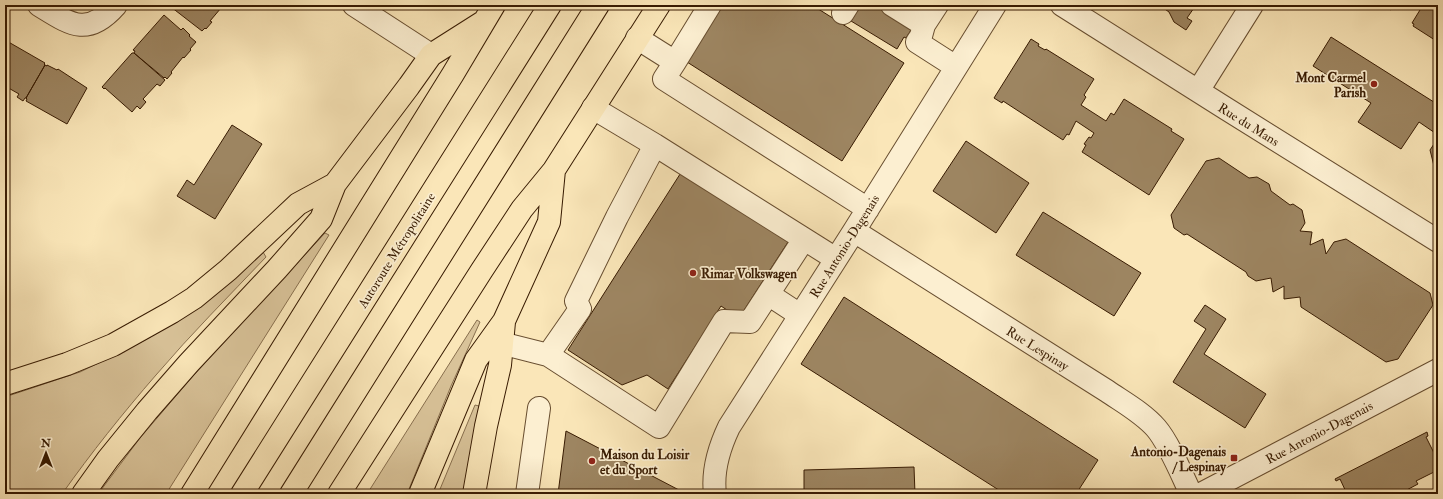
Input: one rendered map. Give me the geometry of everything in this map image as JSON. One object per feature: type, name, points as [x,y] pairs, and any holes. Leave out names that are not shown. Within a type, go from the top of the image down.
[{"type":"main road","name":"Autoroute Métropolitaine","points":[[242,494],[550,5]]},
{"type":"main road","points":[[291,494],[598,5]]},
{"type":"main road","points":[[339,494],[514,221],[554,170],[659,5]]},
{"type":"main road","points":[[83,494],[147,411],[189,363],[287,258],[320,219],[335,184],[431,55],[488,14]]},
{"type":"main road","points":[[192,494],[453,74],[488,14]]},
{"type":"main road","points":[[420,494],[476,360],[504,321],[549,222],[554,170]]},
{"type":"main road","points":[[5,384],[67,364],[113,345],[172,312],[194,298],[228,270],[298,204],[335,184]]},
{"type":"main road","points":[[474,494],[486,426],[500,365],[504,321]]},
{"type":"street","points":[[39,5],[67,23],[81,26],[97,22],[109,13],[116,5]]},
{"type":"street","points":[[354,5],[431,55]]},
{"type":"street","points":[[710,5],[664,79],[868,209]]},
{"type":"street","points":[[892,5],[924,25]]},
{"type":"street","points":[[937,5],[924,25],[921,36],[917,42],[956,67]]},
{"type":"street","name":"Rue Antonio-Dagenais","points":[[715,494],[715,466],[721,444],[729,427],[868,209],[995,5]]},
{"type":"street","name":"Rue du Mans","points":[[1062,5],[1438,241]]},
{"type":"street","points":[[1198,91],[1252,5]]},
{"type":"street","points":[[637,38],[675,62]]},
{"type":"street","points":[[593,108],[655,145],[836,259]]},
{"type":"street","points":[[548,355],[580,310],[576,301],[617,217],[655,145]]},
{"type":"street","name":"Rue Lespinay","points":[[854,231],[1144,416],[1157,428],[1166,442],[1191,494]]},
{"type":"street","points":[[502,344],[548,355],[659,427],[724,321],[750,322],[804,238]]},
{"type":"street","points":[[768,294],[800,315]]},
{"type":"street","name":"Rue Antonio-Dagenais","points":[[1201,494],[1438,370]]},
{"type":"street","points":[[527,494],[539,408]]},
{"type":"shaded area","points":[[325,233],[329,235],[166,494],[98,494],[140,438],[193,376]]},
{"type":"shaded area","points":[[263,252],[266,257],[196,330],[131,404],[84,463],[62,494],[5,494],[5,397],[80,372],[145,340],[182,318]]},
{"type":"shaded area","points":[[477,320],[480,322],[451,386],[407,494],[367,494]]},
{"type":"shaded area","points":[[475,405],[479,406],[463,494],[438,494]]},
{"type":"building","points":[[172,5],[224,5],[210,21],[212,22],[202,31],[171,7]]},
{"type":"building","points":[[723,5],[812,5],[904,63],[842,161],[687,62]]},
{"type":"building","points":[[857,5],[885,5],[915,24],[906,38],[904,37],[897,49],[851,21],[859,8]]},
{"type":"building","points":[[1149,5],[1159,5],[1156,9]]},
{"type":"building","points":[[1159,5],[1196,5],[1187,18],[1192,21],[1186,30],[1174,22],[1169,12]]},
{"type":"building","points":[[1380,5],[1394,5],[1391,10]]},
{"type":"building","points":[[1423,5],[1438,5],[1438,42],[1413,26],[1414,24],[1412,23]]},
{"type":"building","points":[[164,15],[181,30],[183,28],[196,42],[167,79],[134,53],[135,51],[133,50]]},
{"type":"building","name":"Mont Carmel Parish","points":[[1331,37],[1437,104],[1438,103],[1438,135],[1419,122],[1401,149],[1358,122],[1371,103],[1313,66]]},
{"type":"building","points":[[1031,39],[1039,44],[1038,46],[1045,50],[1046,49],[1094,79],[1084,95],[1086,97],[1081,105],[1106,121],[1111,113],[1114,115],[1124,99],[1172,129],[1171,131],[1184,139],[1149,195],[1082,152],[1086,145],[1084,144],[1094,133],[1076,121],[1069,135],[1067,134],[1063,140],[1003,101],[1002,103],[994,98]]},
{"type":"building","points":[[5,40],[45,63],[23,101],[17,97],[19,94],[5,86]]},
{"type":"building","points":[[132,53],[134,53],[165,80],[160,86],[157,84],[143,99],[146,102],[140,109],[137,106],[132,112],[102,87]]},
{"type":"building","points":[[45,65],[57,70],[58,69],[87,88],[67,124],[26,101],[26,98]]},
{"type":"building","points":[[232,125],[262,144],[215,219],[177,196],[187,180],[194,185]]},
{"type":"building","points":[[1438,138],[1438,182],[1430,150]]},
{"type":"building","points":[[966,141],[1029,183],[996,233],[933,191]]},
{"type":"building","points":[[1219,158],[1249,178],[1257,177],[1269,184],[1271,191],[1290,205],[1293,204],[1302,210],[1305,223],[1300,231],[1312,232],[1310,245],[1323,239],[1326,254],[1334,242],[1346,239],[1430,293],[1433,305],[1398,359],[1386,362],[1301,307],[1300,297],[1284,299],[1284,286],[1273,292],[1271,278],[1256,281],[1248,276],[1246,272],[1187,234],[1184,235],[1174,228],[1171,215],[1206,161]]},
{"type":"building","name":"Rimar Volkswagen","points":[[682,171],[790,239],[739,318],[721,306],[668,389],[647,375],[622,385],[568,350]]},
{"type":"building","points":[[1043,212],[1141,273],[1114,316],[1016,255]]},
{"type":"building","points":[[844,297],[1098,460],[1076,494],[1005,494],[801,364]]},
{"type":"building","points":[[1205,305],[1226,319],[1204,354],[1266,394],[1245,428],[1173,382],[1206,329],[1194,321]]},
{"type":"building","name":"Maison du Loisir et du Sport","points":[[566,431],[679,490],[679,494],[558,494]]},
{"type":"building","points":[[1427,432],[1428,436],[1426,437],[1438,461],[1438,470],[1416,481],[1418,484],[1399,494],[1347,494],[1340,479],[1336,481],[1335,479]]},
{"type":"building","points":[[914,467],[915,494],[804,494],[804,470]]},
{"type":"place","name":"Mont Carmel Parish","points":[[1374,84]]},
{"type":"place","name":"Rimar Volkswagen","points":[[693,273]]},
{"type":"place","name":"Antonio-Dagenais / Lespinay","points":[[1234,458]]},
{"type":"place","name":"Maison du Loisir et du Sport","points":[[592,461]]}]
